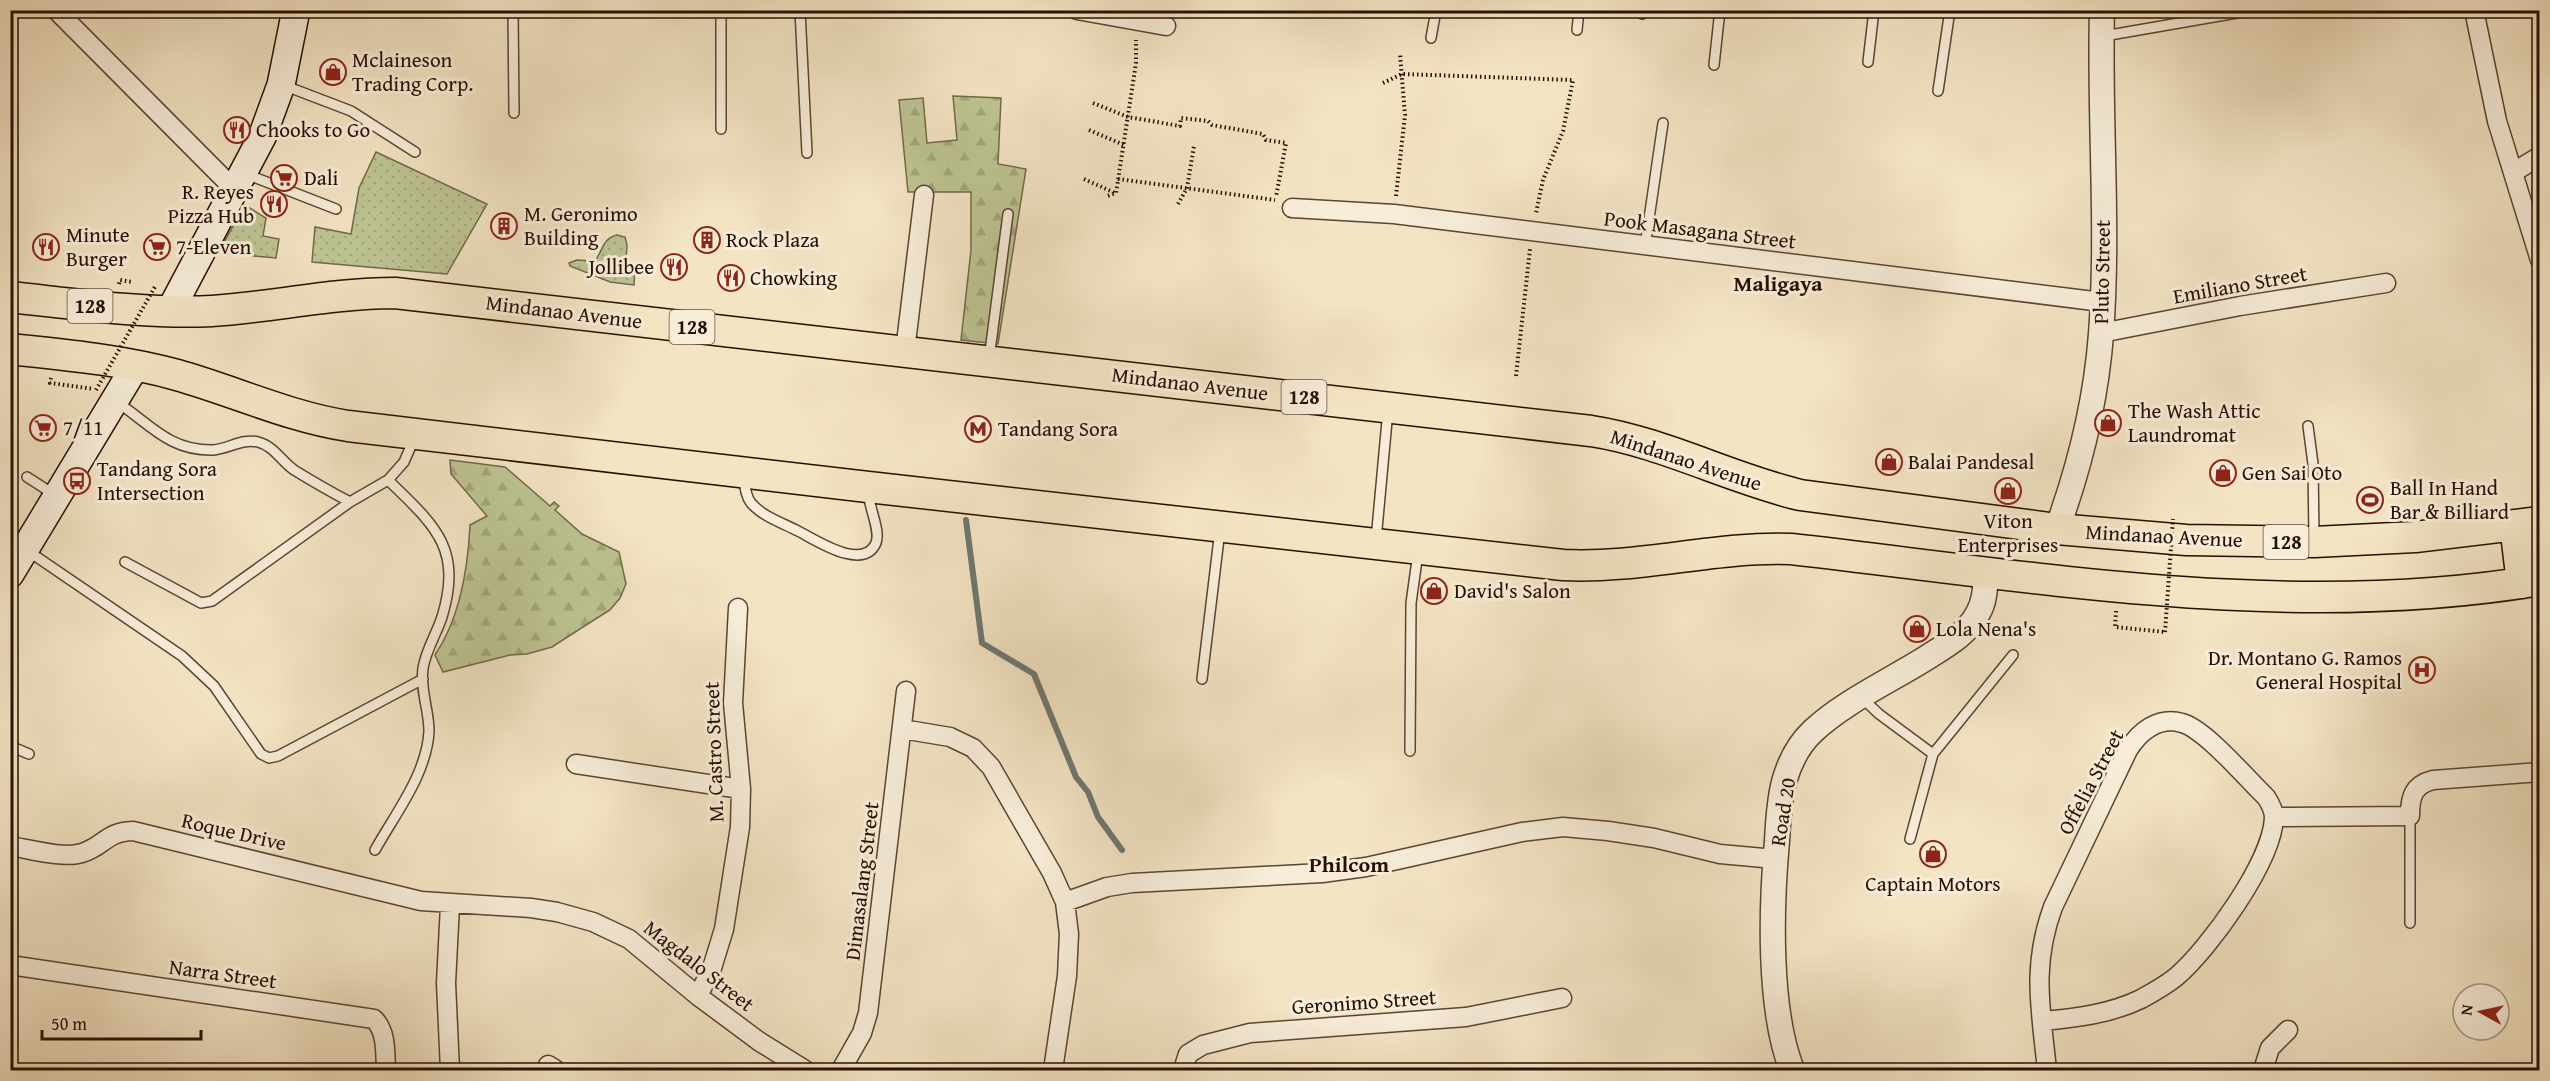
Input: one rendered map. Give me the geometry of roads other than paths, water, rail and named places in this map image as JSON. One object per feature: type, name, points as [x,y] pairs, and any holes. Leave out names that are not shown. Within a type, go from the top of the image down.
[{"type":"main road","points":[[163,298],[239,181],[262,137],[281,85],[296,10]]},
{"type":"main road","name":"Mindanao Avenue","points":[[10,297],[114,309],[163,298],[215,311],[358,294],[395,292],[1619,435],[1772,488],[1800,495],[2057,529],[2186,540],[2314,542],[2415,537],[2527,524]]},
{"type":"main road","points":[[10,349],[136,365],[181,376],[309,418],[416,433],[868,487],[1585,566],[1607,566],[1737,549],[1782,548],[2117,588],[2253,596],[2387,597],[2531,582],[2527,524]]},
{"type":"main road","points":[[10,574],[136,365]]},
{"type":"street","points":[[56,10],[239,181]]},
{"type":"street","points":[[1077,10],[1137,16],[1166,26]]},
{"type":"street","name":"Pluto Street","points":[[2057,529],[2084,445],[2101,333],[2102,10]]},
{"type":"street","points":[[2475,11],[2498,122],[2540,260]]},
{"type":"street","points":[[2514,172],[2540,156]]},
{"type":"street","points":[[905,351],[924,195]]},
{"type":"street","name":"Pook Masagana Street","points":[[1284,204],[1394,214],[2102,302]]},
{"type":"street","name":"Emiliano Street","points":[[2101,333],[2240,306],[2386,283]]},
{"type":"street","name":"Road 20","points":[[1792,1071],[1780,1027],[1774,940],[1775,859],[1784,783],[1795,755],[1811,732],[1832,715],[1940,650],[1967,628],[1977,615],[1984,599],[1986,574]]},
{"type":"street","name":"M. Castro Street","points":[[698,996],[712,969],[724,930],[740,827],[741,789],[733,703],[738,608]]},
{"type":"street","name":"Dimasalang Street","points":[[841,1071],[862,1033],[868,1012],[906,691]]},
{"type":"street","name":"Offelia Street","points":[[2047,1071],[2039,959],[2044,932],[2063,886],[2128,750],[2138,735],[2152,726],[2166,722],[2182,723],[2198,731],[2266,797],[2274,817]]},
{"type":"street","points":[[902,729],[950,736],[973,748],[991,767],[1052,873],[1065,902],[1069,934],[1067,976],[1053,1071]]},
{"type":"street","points":[[576,764],[741,789]]},
{"type":"street","points":[[2042,1022],[2105,1012],[2141,999],[2176,977],[2214,936],[2235,905],[2262,858],[2274,817],[2410,816],[2412,793],[2422,783],[2433,780],[2540,772]]},
{"type":"street","points":[[1065,902],[1107,887],[1132,883],[1322,873],[1522,832],[1563,827],[1654,838],[1720,854],[1775,859]]},
{"type":"street","name":"Roque Drive","points":[[10,846],[75,855],[92,848],[110,835],[120,831],[133,831],[421,901],[450,904]]},
{"type":"street","points":[[450,904],[446,983],[450,1071]]},
{"type":"street","name":"Magdalo Street","points":[[450,904],[531,908],[557,912],[592,922],[629,939],[698,996],[760,1042],[805,1071]]},
{"type":"street","name":"Narra Street","points":[[10,965],[374,1019],[380,1025],[383,1033],[386,1071]]},
{"type":"street","name":"Geronimo Street","points":[[1183,1071],[1188,1054],[1203,1045],[1250,1033],[1466,1017],[1562,998]]},
{"type":"street","points":[[2262,1071],[2270,1047],[2288,1030]]},
{"type":"lane","points":[[513,10],[514,112]]},
{"type":"lane","points":[[721,10],[721,129]]},
{"type":"lane","points":[[800,10],[807,153]]},
{"type":"lane","points":[[1431,38],[1436,10]]},
{"type":"lane","points":[[1577,30],[1579,10]]},
{"type":"lane","points":[[1714,65],[1720,10]]},
{"type":"lane","points":[[1868,62],[1874,10]]},
{"type":"lane","points":[[1938,92],[1950,10]]},
{"type":"lane","points":[[2102,36],[2254,10]]},
{"type":"lane","points":[[281,85],[351,111],[416,152]]},
{"type":"lane","points":[[1645,246],[1663,123]]},
{"type":"lane","points":[[239,181],[336,208]]},
{"type":"lane","points":[[989,361],[1008,214]]},
{"type":"lane","points":[[114,401],[153,431],[176,445],[215,450],[246,441],[268,445],[294,470],[350,502]]},
{"type":"lane","points":[[1376,542],[1389,407]]},
{"type":"lane","points":[[2308,426],[2313,464],[2314,542]]},
{"type":"lane","points":[[125,562],[201,603],[212,601],[350,502],[388,480],[404,462],[416,433]]},
{"type":"lane","points":[[744,471],[746,495],[759,509],[842,553],[864,554],[873,549],[877,541],[878,533],[868,502],[868,487]]},
{"type":"lane","points":[[27,477],[57,497]]},
{"type":"lane","points":[[375,850],[417,777],[427,748],[429,729],[423,679],[428,649],[437,632],[447,590],[447,553],[440,536],[427,519],[388,480]]},
{"type":"lane","points":[[1202,679],[1221,525]]},
{"type":"lane","points":[[1410,751],[1411,603],[1419,547]]},
{"type":"lane","points":[[26,549],[182,656],[201,672],[214,686],[261,754],[269,758],[278,756],[423,679]]},
{"type":"lane","points":[[1910,839],[1933,754],[2013,656]]},
{"type":"lane","points":[[1862,698],[1879,714],[1933,754]]},
{"type":"lane","points":[[10,746],[29,754]]},
{"type":"lane","points":[[2410,816],[2410,923]]},
{"type":"waterway","points":[[966,520],[982,643],[1034,674],[1076,777],[1088,792],[1098,817],[1122,850]]},
{"type":"place","name":"Mclaineson Trading Corp.","points":[[333,72]]},
{"type":"place","name":"Chooks to Go","points":[[237,130]]},
{"type":"place","name":"Dali","points":[[284,178]]},
{"type":"place","name":"R. Reyes Pizza Hub","points":[[274,204]]},
{"type":"place","name":"M. Geronimo Building","points":[[504,226]]},
{"type":"place","name":"Rock Plaza","points":[[707,240]]},
{"type":"place","name":"Minute Burger","points":[[46,247]]},
{"type":"place","name":"7-Eleven","points":[[157,247]]},
{"type":"place","name":"Jollibee","points":[[674,267]]},
{"type":"place","name":"Chowking","points":[[731,278]]},
{"type":"place","name":"The Wash Attic Laundromat","points":[[2108,423]]},
{"type":"place","name":"7/11","points":[[43,428]]},
{"type":"place","name":"Tandang Sora","points":[[978,429]]},
{"type":"place","name":"Balai Pandesal","points":[[1889,462]]},
{"type":"place","name":"Gen Sai Oto","points":[[2223,473]]},
{"type":"place","name":"Tandang Sora Intersection","points":[[77,481]]},
{"type":"place","name":"Viton Enterprises","points":[[2008,491]]},
{"type":"place","name":"Ball In Hand Bar & Billiard","points":[[2370,500]]},
{"type":"place","name":"David's Salon","points":[[1434,591]]},
{"type":"place","name":"Lola Nena's","points":[[1917,629]]},
{"type":"place","name":"Dr. Montano G. Ramos General Hospital","points":[[2422,670]]},
{"type":"place","name":"Captain Motors","points":[[1933,854]]},
{"type":"district","name":"Maligaya","points":[[1778,283]]},
{"type":"district","name":"Philcom","points":[[1349,864]]}]
